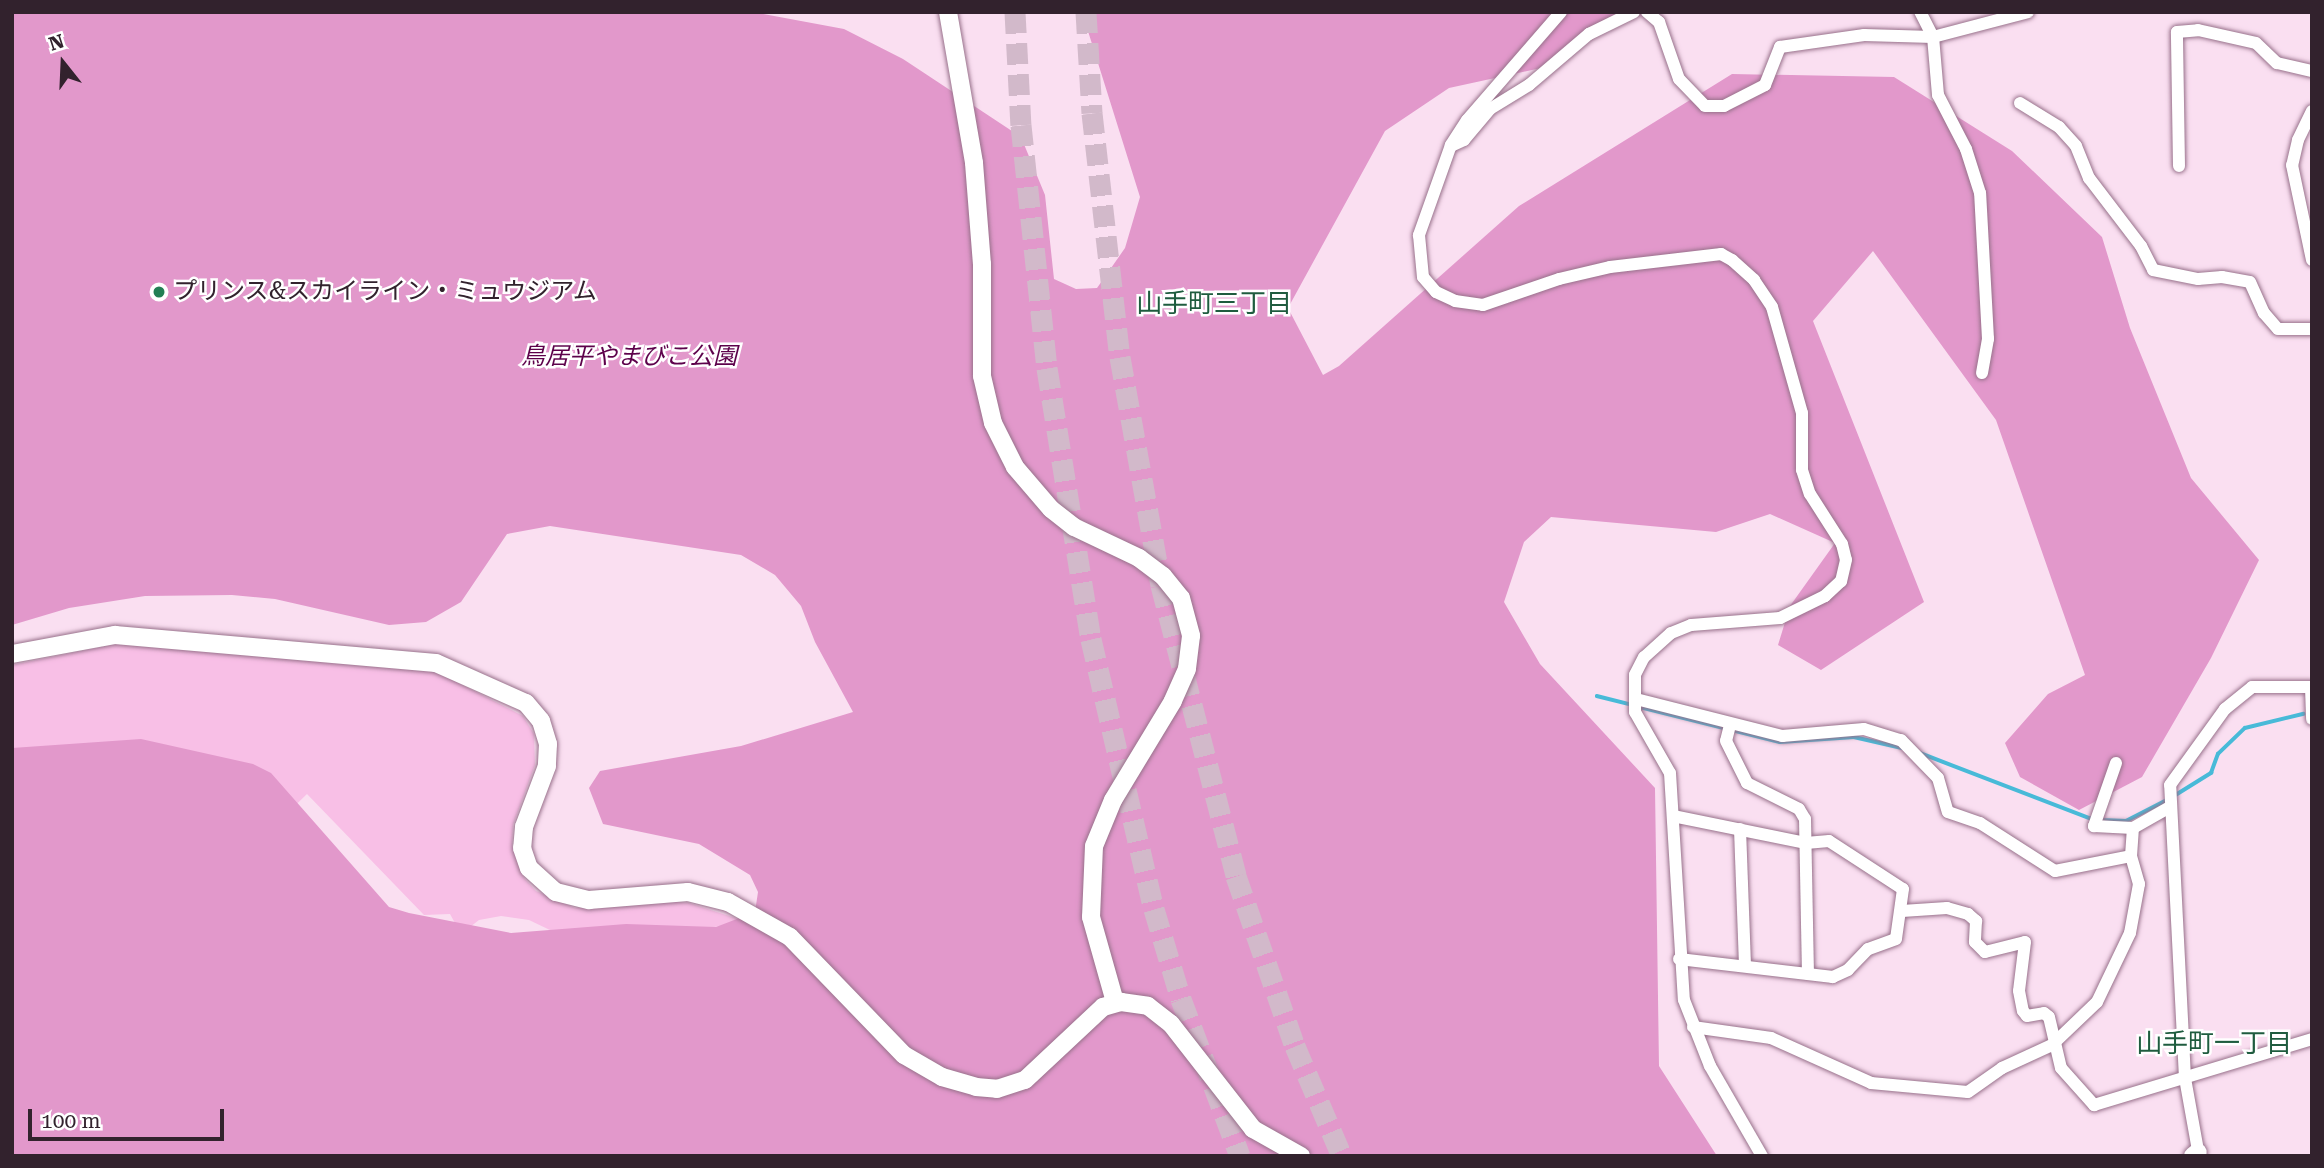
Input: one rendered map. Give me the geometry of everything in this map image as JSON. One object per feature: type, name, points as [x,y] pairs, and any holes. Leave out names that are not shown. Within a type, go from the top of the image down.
[{"type":"street","points":[[948,12],[974,163],[982,264],[982,376],[993,423],[1015,467],[1051,509],[1074,527],[1146,562],[1167,581],[1181,598],[1191,636],[1187,669],[1173,701],[1113,800],[1094,846],[1091,916],[1115,1002]]},
{"type":"street","points":[[1561,12],[1526,58],[1467,120],[1451,145],[1419,235],[1423,276],[1437,292],[1455,301],[1483,305],[1559,279],[1610,267],[1721,254],[1754,280],[1772,307],[1804,424],[1802,470],[1810,494],[1842,544],[1846,560],[1841,581],[1825,596],[1780,618],[1691,625],[1671,633],[1644,657],[1635,676],[1636,712],[1670,773],[1679,959],[1693,1027],[1710,1066],[1762,1156]]},
{"type":"street","points":[[1451,145],[1464,140],[1490,109],[1529,85],[1589,34],[1634,12]]},
{"type":"street","points":[[1647,12],[1658,22],[1679,79],[1705,106],[1724,106],[1765,85],[1780,47],[1864,35],[1933,37],[1992,18],[2028,12]]},
{"type":"street","points":[[1920,12],[1933,37],[1938,95],[1966,149],[1980,192],[1987,339],[1982,373]]},
{"type":"street","points":[[2179,166],[2177,32],[2198,30],[2256,43],[2277,63],[2312,71]]},
{"type":"street","points":[[2020,103],[2059,127],[2076,146],[2089,178],[2141,246],[2153,270],[2198,279],[2222,277],[2250,282],[2264,313],[2278,329],[2312,330]]},
{"type":"street","points":[[2312,111],[2298,140],[2292,165],[2312,260]]},
{"type":"street","points":[[12,654],[115,635],[436,663],[526,703],[541,721],[548,744],[547,766],[524,827],[522,848],[538,880],[556,892],[589,900],[688,892],[728,902],[790,937],[904,1055],[942,1077],[997,1089],[1025,1080],[1092,1014],[1115,1002],[1140,1004],[1165,1017],[1253,1129],[1301,1156]]},
{"type":"street","points":[[2196,1154],[2185,1078],[2168,808],[2170,785],[2237,698],[2267,684],[2311,687],[2312,719]]},
{"type":"street","points":[[1636,699],[1730,725],[1782,736],[1864,729],[1902,740],[1938,778],[1948,812],[1980,822],[2054,871],[2131,856]]},
{"type":"street","points":[[1730,725],[1726,741],[1746,783],[1799,809],[1805,819],[1808,974]]},
{"type":"street","points":[[2116,764],[2094,826],[2133,828],[2168,808]]},
{"type":"street","points":[[1673,816],[1806,843],[1829,841],[1903,889],[1896,939],[1868,949],[1848,970],[1833,977],[1679,959]]},
{"type":"street","points":[[1693,1027],[1770,1038],[1871,1083],[1952,1093],[1968,1092],[2002,1068],[2052,1045],[2097,1002],[2125,949],[2139,884],[2131,856],[2133,828]]},
{"type":"street","points":[[1740,830],[1745,965]]},
{"type":"street","points":[[1902,911],[1947,908],[1968,914],[1976,921],[1975,942],[1985,952],[2025,942],[2020,1002],[2027,1016],[2043,1013],[2049,1017],[2052,1045],[2069,1082],[2094,1105],[2312,1039]]},
{"type":"shaded area","points":[[126,642],[427,667],[523,716],[534,734],[535,765],[513,825],[512,846],[524,878],[536,891],[575,908],[653,900],[689,903],[751,923],[575,942],[529,920],[501,916],[479,920],[461,934],[450,914],[424,915],[307,794],[212,886],[12,862],[12,665]]},
{"type":"green space","name":"鳥居平やまびこ公園","points":[[12,12],[753,12],[844,29],[903,59],[1021,137],[1045,195],[1054,279],[1076,289],[1097,288],[1125,248],[1140,197],[1082,12],[1625,12],[1541,68],[1449,88],[1385,131],[1288,308],[1323,375],[1339,366],[1519,206],[1732,74],[1894,77],[2012,151],[2102,237],[2130,328],[2191,478],[2259,560],[2211,658],[2142,777],[2079,810],[2020,777],[2005,743],[2048,694],[2085,675],[1996,420],[1873,251],[1813,321],[1924,602],[1821,670],[1778,645],[1790,606],[1835,543],[1770,514],[1716,532],[1551,517],[1524,542],[1504,602],[1540,664],[1655,788],[1659,1066],[1717,1156],[12,1156],[12,748],[141,739],[253,764],[271,773],[389,907],[409,913],[511,933],[626,924],[716,927],[755,912],[758,892],[750,875],[699,844],[603,824],[589,788],[600,771],[741,746],[853,712],[815,642],[801,606],[775,575],[741,555],[550,526],[507,534],[461,602],[426,622],[389,625],[275,599],[232,595],[145,596],[69,608],[12,625]]},
{"type":"waterway","points":[[1597,696],[1632,705]]},
{"type":"waterway","points":[[1640,707],[1780,742],[1854,737],[1902,748]]},
{"type":"waterway","points":[[2174,796],[2211,773],[2218,754],[2245,728],[2303,714]]},
{"type":"waterway","points":[[1920,753],[2092,819]]},
{"type":"waterway","points":[[2100,820],[2126,821],[2167,800]]},
{"type":"tunnel","points":[[1015,12],[1021,125],[1047,368],[1091,639],[1154,909],[1181,999],[1240,1156]]},
{"type":"tunnel","points":[[1086,12],[1092,113],[1120,357],[1161,585],[1236,876],[1295,1046],[1342,1156]]},
{"type":"place","name":"プリンス&スカイライン・ミュウジアム","points":[[159,292]]},
{"type":"district","name":"山手町三丁目","points":[[1214,304]]},
{"type":"district","name":"山手町一丁目","points":[[2214,1044]]}]
